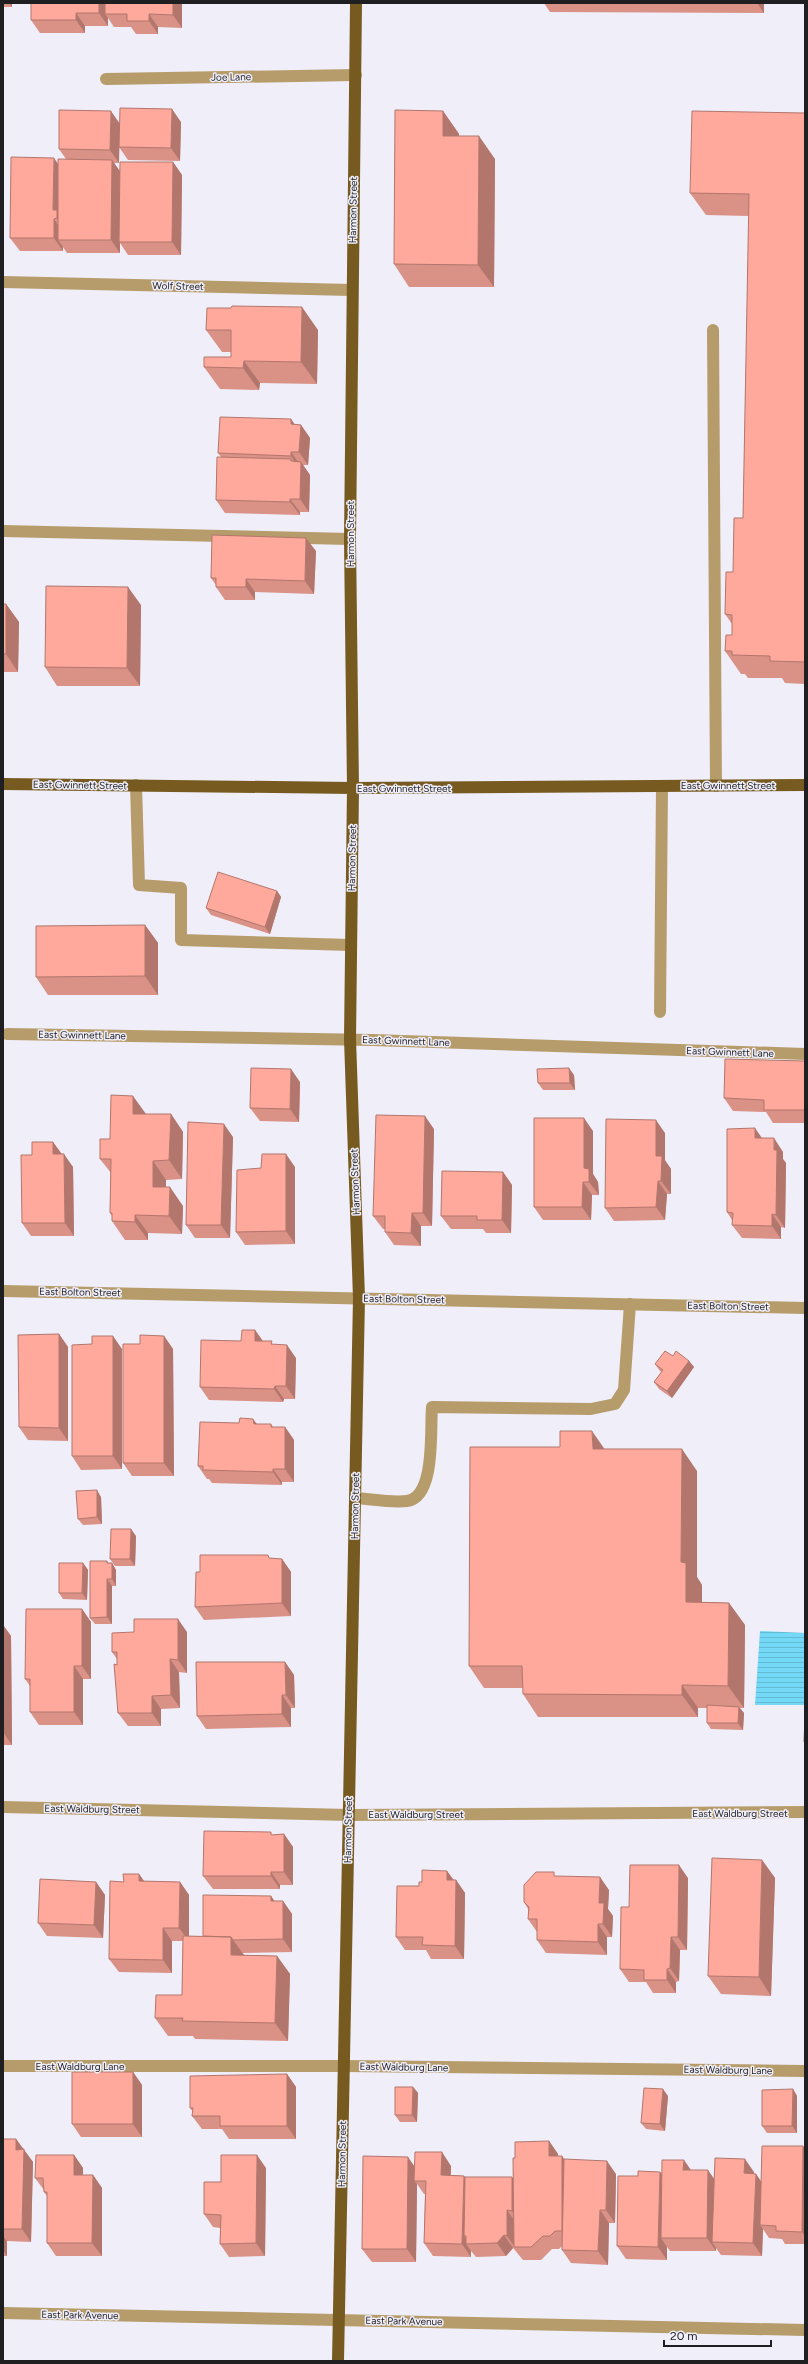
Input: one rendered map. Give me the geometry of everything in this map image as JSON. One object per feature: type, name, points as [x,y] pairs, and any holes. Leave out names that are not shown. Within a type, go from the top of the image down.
[{"type":"main road","name":"Harmon Street","points":[[338,2361],[359,1298],[350,1039],[353,788],[350,539],[356,3]]},
{"type":"main road","name":"East Gwinnett Street","points":[[3,784],[353,788],[805,785]]},
{"type":"street","name":"Joe Lane","points":[[106,79],[356,76]]},
{"type":"street","name":"Wolf Street","points":[[3,282],[352,290]]},
{"type":"street","points":[[713,330],[716,786]]},
{"type":"street","points":[[3,531],[350,539]]},
{"type":"street","points":[[136,785],[139,885],[181,888],[181,940],[351,945]]},
{"type":"street","points":[[660,1012],[662,786]]},
{"type":"street","name":"East Gwinnett Lane","points":[[7,1034],[350,1039],[805,1054]]},
{"type":"street","name":"East Bolton Street","points":[[3,1291],[805,1308]]},
{"type":"street","points":[[355,1498],[408,1501],[421,1494],[428,1478],[432,1407],[591,1409],[615,1404],[624,1390],[630,1304]]},
{"type":"street","name":"East Waldburg Street","points":[[3,1807],[349,1815],[805,1812]]},
{"type":"street","name":"East Waldburg Lane","points":[[3,2066],[344,2066],[805,2071]]},
{"type":"street","name":"East Park Avenue","points":[[3,2313],[805,2330]]},
{"type":"water","points":[[760,1631],[805,1633],[805,1705],[755,1705]]},
{"type":"building","points":[[31,3],[99,3],[99,13],[76,13],[76,20],[31,20]]},
{"type":"building","points":[[105,3],[173,3],[173,15],[149,14],[149,21],[127,21],[127,14],[105,14]]},
{"type":"building","points":[[120,108],[172,109],[171,148],[119,147]]},
{"type":"building","points":[[59,110],[111,111],[110,150],[59,149]]},
{"type":"building","points":[[395,110],[443,111],[443,136],[479,136],[478,265],[394,264]]},
{"type":"building","points":[[692,111],[805,113],[805,662],[770,661],[770,656],[732,655],[732,651],[725,651],[726,635],[732,635],[732,615],[725,614],[726,572],[733,572],[734,518],[743,518],[749,194],[690,193]]},
{"type":"building","points":[[11,157],[54,158],[53,210],[57,210],[57,218],[54,219],[54,238],[10,238]]},
{"type":"building","points":[[58,159],[112,160],[111,240],[58,240]]},
{"type":"building","points":[[120,162],[173,162],[172,242],[119,242]]},
{"type":"building","points":[[232,306],[302,307],[301,362],[244,361],[243,368],[204,367],[204,357],[231,357],[231,330],[206,330],[207,308],[231,308]]},
{"type":"building","points":[[220,417],[291,419],[291,424],[301,425],[299,452],[291,452],[291,456],[218,453]]},
{"type":"building","points":[[217,457],[291,459],[291,461],[301,462],[300,499],[290,499],[290,502],[216,500]]},
{"type":"building","points":[[212,535],[306,538],[305,581],[246,579],[246,587],[216,587],[216,578],[211,578]]},
{"type":"building","points":[[46,586],[128,587],[127,668],[45,667]]},
{"type":"building","points":[[3,604],[6,604],[6,654],[3,654]]},
{"type":"building","points":[[218,872],[277,891],[265,927],[206,908]]},
{"type":"building","points":[[145,925],[145,976],[36,977],[36,926]]},
{"type":"building","points":[[725,1059],[805,1061],[805,1110],[764,1110],[764,1100],[724,1098]]},
{"type":"building","points":[[251,1068],[291,1069],[290,1109],[250,1108]]},
{"type":"building","points":[[569,1068],[570,1083],[538,1083],[537,1069]]},
{"type":"building","points":[[111,1095],[133,1096],[133,1114],[171,1114],[169,1160],[153,1161],[153,1187],[170,1187],[169,1216],[135,1215],[135,1222],[112,1221],[112,1213],[110,1213],[111,1159],[100,1159],[100,1139],[110,1139]]},
{"type":"building","points":[[376,1115],[425,1116],[423,1213],[412,1213],[411,1233],[385,1232],[385,1216],[373,1216]]},
{"type":"building","points":[[534,1118],[584,1118],[584,1168],[589,1169],[589,1182],[583,1182],[582,1207],[534,1207]]},
{"type":"building","points":[[606,1119],[656,1120],[656,1156],[662,1156],[661,1181],[658,1181],[656,1207],[605,1208]]},
{"type":"building","points":[[188,1122],[224,1124],[221,1225],[186,1225]]},
{"type":"building","points":[[755,1128],[755,1138],[774,1138],[774,1150],[777,1150],[776,1215],[772,1214],[772,1226],[732,1225],[733,1213],[727,1212],[727,1129]]},
{"type":"building","points":[[32,1142],[53,1142],[53,1154],[64,1154],[65,1223],[22,1223],[21,1155],[32,1155]]},
{"type":"building","points":[[262,1154],[286,1154],[286,1231],[236,1232],[237,1170],[261,1168]]},
{"type":"building","points":[[442,1171],[503,1172],[502,1220],[477,1220],[477,1216],[441,1216]]},
{"type":"building","points":[[242,1330],[255,1330],[255,1341],[272,1341],[271,1344],[287,1345],[286,1386],[275,1386],[274,1389],[200,1387],[201,1340],[241,1341]]},
{"type":"building","points":[[59,1334],[59,1428],[19,1427],[18,1335]]},
{"type":"building","points":[[140,1335],[164,1336],[164,1463],[123,1463],[123,1344],[140,1344]]},
{"type":"building","points":[[92,1336],[113,1336],[113,1456],[72,1456],[72,1345],[92,1344]]},
{"type":"building","points":[[665,1351],[673,1356],[676,1351],[689,1361],[667,1391],[654,1382],[663,1370],[655,1364]]},
{"type":"building","points":[[240,1418],[253,1419],[254,1424],[271,1424],[271,1427],[285,1427],[285,1469],[273,1469],[273,1472],[203,1470],[203,1466],[198,1466],[200,1422],[239,1423]]},
{"type":"building","points":[[560,1431],[592,1431],[593,1449],[682,1449],[681,1562],[686,1563],[686,1602],[729,1603],[728,1686],[682,1685],[682,1695],[523,1694],[522,1666],[469,1666],[470,1447],[560,1447]]},
{"type":"building","points":[[97,1490],[97,1517],[78,1519],[76,1491]]},
{"type":"building","points":[[111,1529],[131,1529],[130,1559],[110,1559]]},
{"type":"building","points":[[200,1555],[268,1555],[269,1558],[282,1559],[282,1603],[195,1607],[196,1572],[200,1572]]},
{"type":"building","points":[[90,1561],[107,1561],[107,1563],[112,1563],[112,1579],[107,1579],[107,1617],[90,1618]]},
{"type":"building","points":[[59,1563],[83,1563],[82,1593],[59,1593]]},
{"type":"building","points":[[26,1609],[82,1609],[82,1666],[74,1666],[74,1712],[30,1712],[30,1679],[25,1679]]},
{"type":"building","points":[[134,1619],[178,1619],[178,1660],[170,1659],[171,1695],[152,1696],[152,1713],[118,1713],[114,1664],[117,1665],[117,1652],[112,1652],[112,1633],[134,1632]]},
{"type":"building","points":[[196,1662],[285,1662],[286,1695],[282,1695],[282,1714],[197,1716]]},
{"type":"building","points":[[707,1705],[739,1707],[738,1723],[707,1723]]},
{"type":"building","points":[[805,1717],[805,1742],[804,1742]]},
{"type":"building","points":[[204,1831],[271,1832],[271,1835],[284,1834],[284,1872],[271,1872],[271,1876],[203,1876]]},
{"type":"building","points":[[712,1858],[762,1860],[759,1977],[708,1976]]},
{"type":"building","points":[[630,1865],[679,1865],[678,1937],[671,1937],[670,1968],[667,1969],[667,1980],[644,1980],[644,1970],[620,1969],[621,1907],[629,1907]]},
{"type":"building","points":[[422,1870],[447,1871],[447,1880],[456,1880],[455,1946],[422,1945],[423,1937],[396,1937],[397,1886],[419,1886],[419,1882],[422,1882]]},
{"type":"building","points":[[536,1872],[554,1872],[554,1876],[600,1877],[599,1903],[604,1903],[603,1924],[598,1924],[598,1942],[537,1940],[537,1919],[528,1919],[529,1907],[524,1902],[524,1885]]},
{"type":"building","points":[[123,1874],[139,1874],[139,1881],[180,1882],[179,1928],[163,1928],[163,1960],[109,1959],[110,1881],[124,1882]]},
{"type":"building","points":[[40,1879],[96,1882],[94,1925],[38,1923]]},
{"type":"building","points":[[203,1895],[271,1896],[271,1901],[283,1901],[283,1939],[233,1940],[231,1937],[203,1936]]},
{"type":"building","points":[[183,1936],[231,1937],[231,1955],[277,1956],[275,2023],[182,2021],[183,2018],[155,2018],[156,1995],[182,1995]]},
{"type":"building","points":[[72,2072],[133,2072],[133,2124],[72,2124]]},
{"type":"building","points":[[287,2074],[287,2126],[220,2126],[220,2116],[192,2116],[193,2108],[190,2108],[190,2076]]},
{"type":"building","points":[[395,2087],[413,2087],[412,2115],[395,2115]]},
{"type":"building","points":[[644,2088],[663,2089],[660,2124],[641,2123]]},
{"type":"building","points":[[793,2089],[792,2126],[762,2126],[762,2090]]},
{"type":"building","points":[[3,2139],[16,2139],[16,2150],[24,2149],[22,2229],[3,2229]]},
{"type":"building","points":[[549,2141],[549,2156],[562,2156],[562,2231],[555,2231],[550,2236],[543,2236],[531,2247],[514,2247],[513,2158],[515,2158],[515,2142]]},
{"type":"building","points":[[762,2146],[803,2146],[802,2232],[776,2231],[776,2226],[760,2225]]},
{"type":"building","points":[[415,2152],[442,2152],[441,2175],[464,2176],[462,2244],[424,2243],[426,2181],[414,2181]]},
{"type":"building","points":[[36,2155],[74,2155],[74,2175],[93,2175],[92,2243],[47,2243],[47,2192],[44,2192],[43,2178],[35,2178]]},
{"type":"building","points":[[221,2155],[257,2155],[256,2243],[220,2244],[221,2215],[204,2214],[204,2182],[221,2182]]},
{"type":"building","points":[[363,2156],[408,2157],[407,2249],[362,2249]]},
{"type":"building","points":[[715,2158],[745,2159],[744,2173],[756,2174],[753,2243],[712,2242]]},
{"type":"building","points":[[564,2159],[607,2161],[606,2210],[600,2210],[598,2251],[562,2250]]},
{"type":"building","points":[[662,2160],[684,2160],[683,2170],[708,2170],[707,2238],[661,2238]]},
{"type":"building","points":[[638,2171],[660,2172],[658,2247],[617,2246],[618,2176],[638,2176]]},
{"type":"building","points":[[465,2177],[512,2177],[512,2211],[507,2210],[507,2236],[504,2235],[497,2243],[466,2244],[466,2236],[464,2236]]},
{"type":"building","points":[[805,2191],[805,2212],[804,2212]]}]
